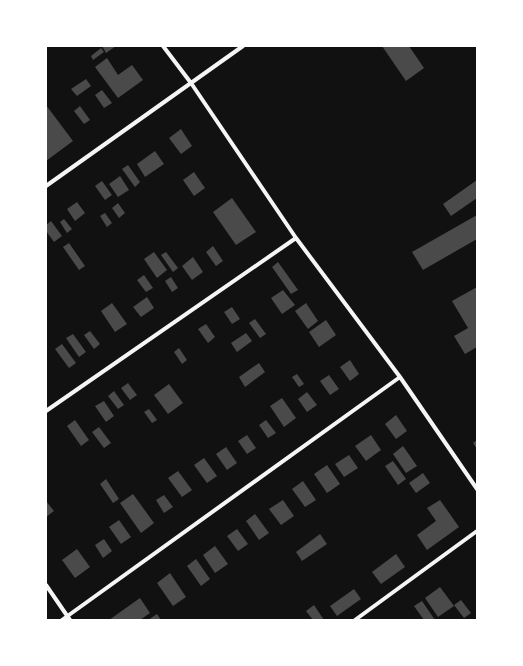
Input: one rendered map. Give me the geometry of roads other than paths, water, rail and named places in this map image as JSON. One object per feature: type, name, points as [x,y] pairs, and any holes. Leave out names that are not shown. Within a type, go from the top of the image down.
[{"type":"street","points":[[162,46],[191,83],[296,238],[400,377],[477,489]]},
{"type":"street","points":[[46,186],[243,46]]},
{"type":"street","points":[[46,411],[296,238]]},
{"type":"street","points":[[62,620],[69,618],[400,377]]},
{"type":"street","points":[[355,620],[477,531]]},
{"type":"street","points":[[46,585],[69,618]]}]
